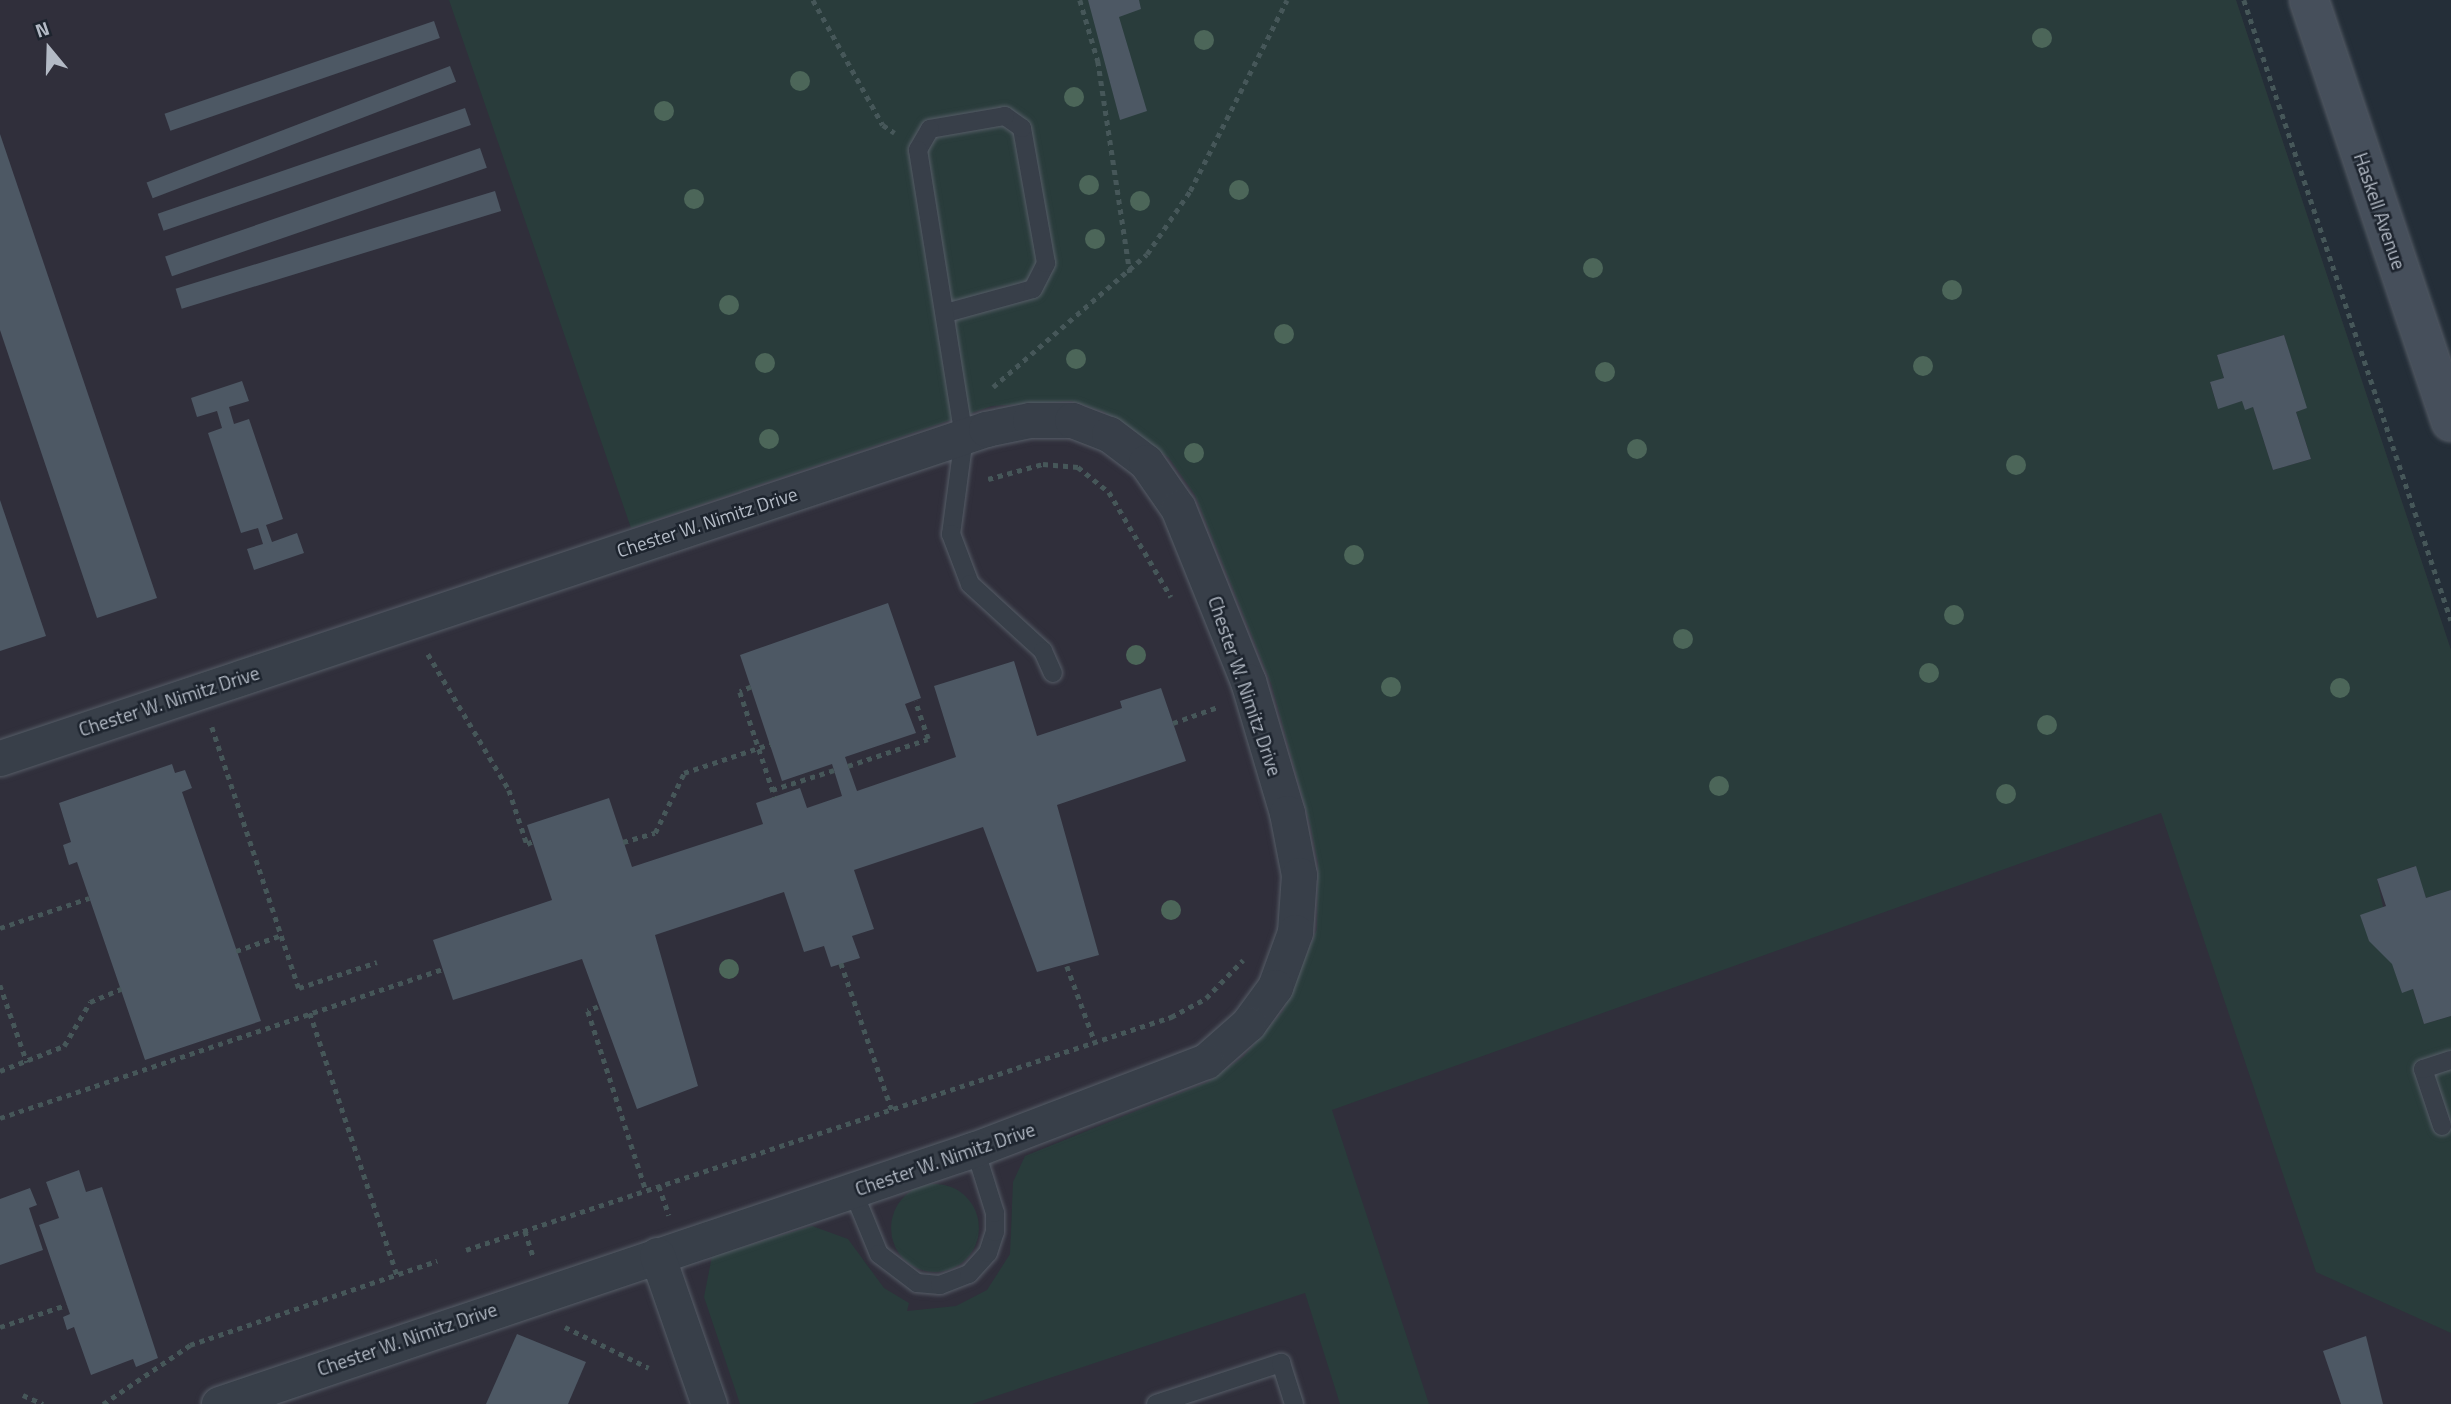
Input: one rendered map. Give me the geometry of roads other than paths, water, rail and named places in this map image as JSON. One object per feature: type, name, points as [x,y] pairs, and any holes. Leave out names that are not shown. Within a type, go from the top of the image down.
[{"type":"main road","name":"Haskell Avenue","points":[[2309,0],[2451,422]]},
{"type":"street","name":"Chester W. Nimitz Drive","points":[[0,758],[975,433],[1072,420],[1109,434],[1146,462],[1178,508],[1248,681],[1287,813],[1299,876],[1295,932],[1275,986],[1248,1024],[1206,1061],[975,1149],[219,1404]]},
{"type":"street","points":[[657,1255],[709,1404]]},
{"type":"lane","points":[[946,313],[1033,289],[1046,263],[1022,128],[1005,116],[930,130],[918,149],[946,313],[975,433],[951,534],[959,564],[986,603],[1043,650],[1053,673]]},
{"type":"lane","points":[[2442,1126],[2423,1069],[2451,1060]]},
{"type":"lane","points":[[853,1191],[879,1254],[917,1283],[940,1285],[969,1274],[988,1253],[995,1232],[995,1213],[975,1149]]},
{"type":"lane","points":[[1156,1404],[1281,1363],[1294,1404]]}]
